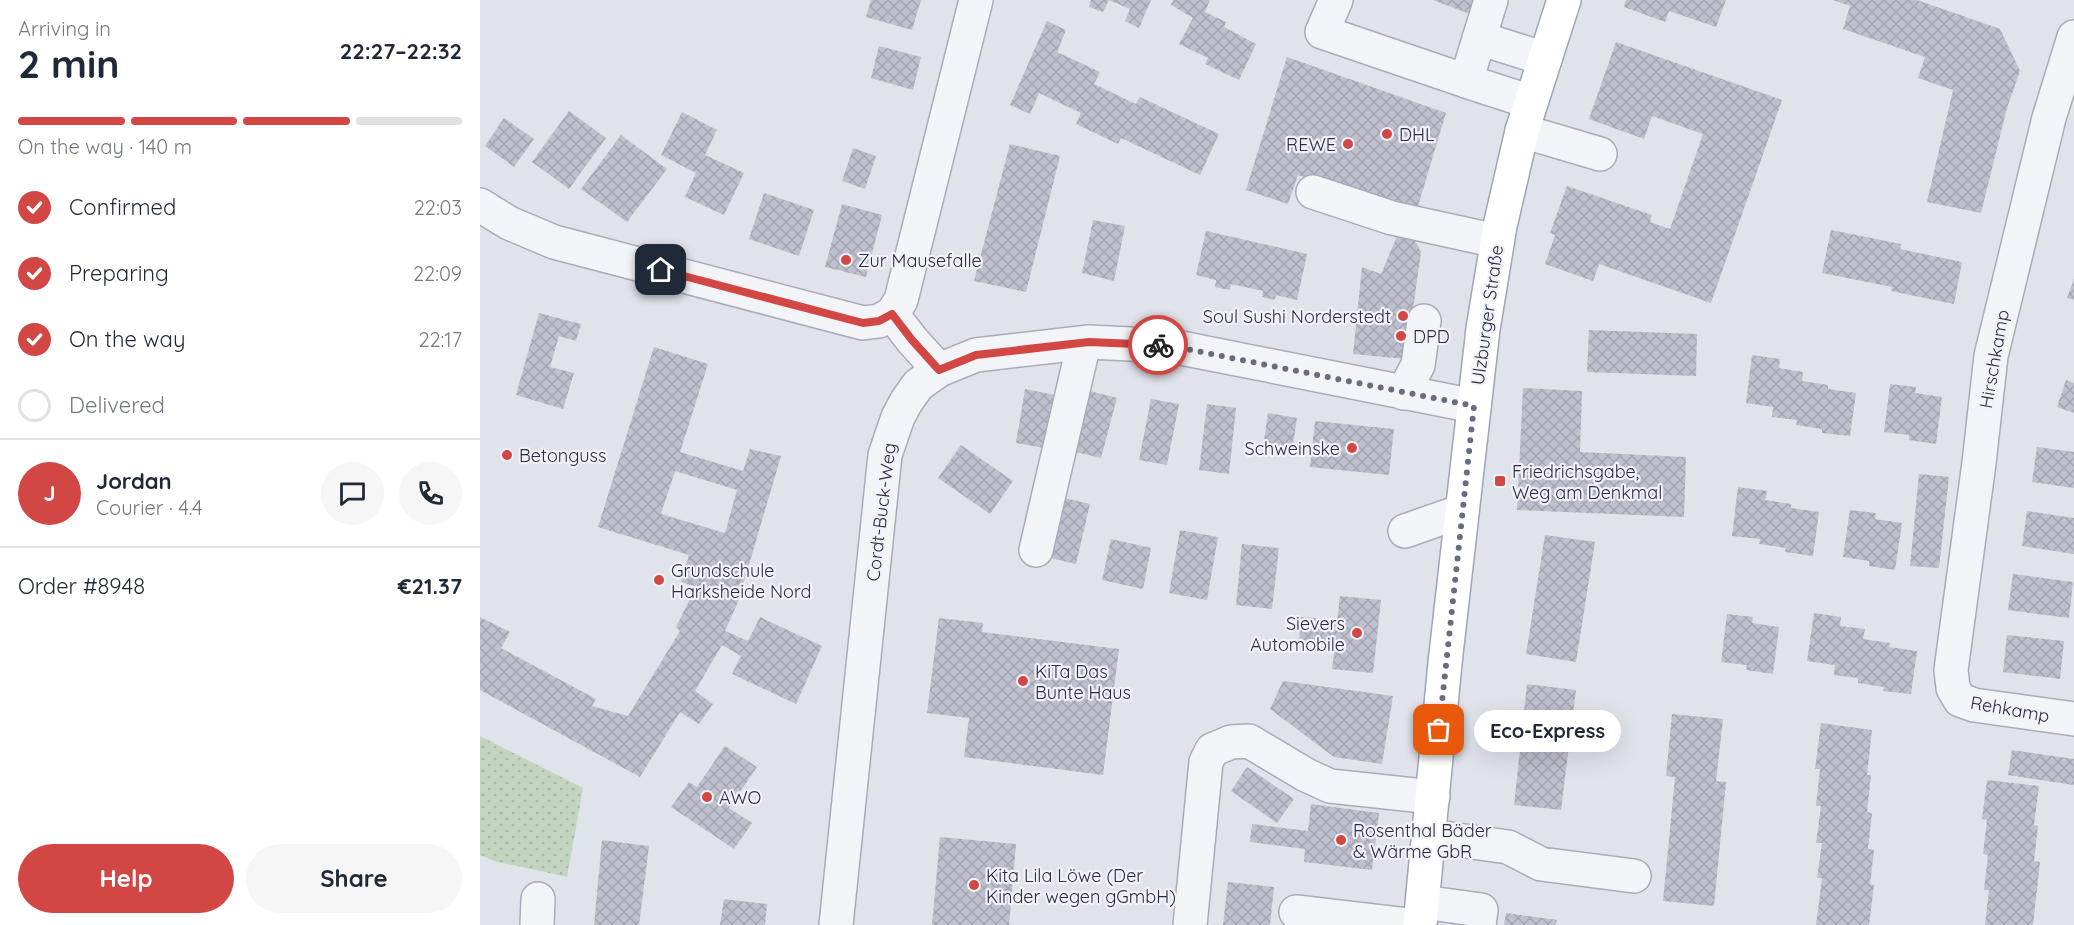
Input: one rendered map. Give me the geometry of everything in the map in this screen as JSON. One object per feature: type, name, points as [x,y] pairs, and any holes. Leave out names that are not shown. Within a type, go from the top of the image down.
[{"type":"main road","name":"Ulzburger Straße","points":[[1417,917],[1430,836],[1445,663],[1483,329],[1497,241],[1526,116],[1564,0]]},
{"type":"street","points":[[480,205],[509,223],[554,242],[863,323],[879,321],[892,314],[901,300],[976,0]]},
{"type":"street","points":[[1336,0],[1322,32],[1466,81],[1526,116],[1600,154]]},
{"type":"street","points":[[1466,81],[1491,0]]},
{"type":"street","name":"Hirschkamp","points":[[1953,688],[1951,670],[1991,356],[2049,118],[2074,37]]},
{"type":"street","points":[[1479,38],[1545,59]]},
{"type":"street","points":[[1313,192],[1392,218],[1497,241]]},
{"type":"street","points":[[892,314],[939,370]]},
{"type":"street","points":[[1403,393],[1418,364],[1424,321]]},
{"type":"street","points":[[1036,550],[1084,343]]},
{"type":"street","name":"Cordt-Buck-Weg","points":[[836,925],[885,455],[897,417],[918,385],[939,370],[976,355],[1084,343],[1171,346],[1474,406]]},
{"type":"street","points":[[1405,531],[1462,511]]},
{"type":"street","name":"Rehkamp","points":[[1953,688],[1960,700],[1974,705],[2074,719]]},
{"type":"street","points":[[1190,925],[1206,762],[1212,750],[1231,742],[1249,741],[1306,775],[1330,786],[1433,797]]},
{"type":"street","points":[[1430,836],[1508,847],[1541,864],[1634,876]]},
{"type":"street","points":[[1296,912],[1417,917],[1481,910],[1479,925]]},
{"type":"green space","points":[[480,736],[583,788],[567,877],[494,861],[480,855]]},
{"type":"building","points":[[871,0],[921,0],[912,30],[866,17]]},
{"type":"building","points":[[1091,0],[1109,0],[1103,12],[1089,7]]},
{"type":"building","points":[[1109,0],[1151,0],[1139,28],[1125,21],[1130,9]]},
{"type":"building","points":[[1173,0],[1210,0],[1205,12],[1226,22],[1224,27],[1256,44],[1239,80],[1205,64],[1208,58],[1179,44],[1193,18],[1171,5]]},
{"type":"building","points":[[1433,0],[1475,0],[1470,14]]},
{"type":"building","points":[[1626,0],[1726,0],[1716,27],[1669,11],[1665,22],[1624,7]]},
{"type":"building","points":[[1833,0],[1917,0],[2000,29],[2020,71],[2007,108],[1981,213],[1927,202],[1953,90],[1918,78],[1925,57],[1843,29],[1850,6]]},
{"type":"building","points":[[1047,21],[1066,30],[1057,52],[1100,72],[1094,84],[1136,104],[1140,97],[1219,134],[1200,175],[1121,138],[1118,144],[1076,124],[1081,113],[1039,93],[1030,114],[1010,105]]},
{"type":"building","points":[[1616,42],[1782,100],[1711,303],[1599,264],[1593,281],[1545,264],[1555,235],[1550,233],[1567,186],[1652,215],[1650,222],[1670,229],[1703,134],[1652,116],[1644,139],[1589,119]]},
{"type":"building","points":[[879,46],[921,57],[913,90],[871,78]]},
{"type":"building","name":"REWE","points":[[1287,57],[1446,113],[1415,216],[1298,175],[1288,204],[1246,190]]},
{"type":"building","points":[[569,111],[606,138],[569,189],[532,162]]},
{"type":"building","points":[[682,112],[717,130],[705,155],[744,173],[724,215],[685,197],[696,173],[661,155]]},
{"type":"building","points":[[504,118],[534,139],[514,167],[485,146]]},
{"type":"building","points":[[621,135],[667,169],[627,222],[581,189]]},
{"type":"building","points":[[1010,144],[1060,156],[1026,292],[974,281]]},
{"type":"building","points":[[853,148],[876,156],[865,189],[842,181]]},
{"type":"building","points":[[764,193],[814,210],[799,256],[749,239]]},
{"type":"building","points":[[842,204],[882,215],[866,277],[825,267]]},
{"type":"building","points":[[1093,220],[1125,226],[1114,281],[1082,273]]},
{"type":"building","points":[[1831,230],[1901,244],[1900,249],[1962,262],[1954,304],[1891,291],[1892,287],[1822,273]]},
{"type":"building","points":[[1206,231],[1307,254],[1297,300],[1276,295],[1275,300],[1262,297],[1263,291],[1231,284],[1230,290],[1215,287],[1216,280],[1196,275]]},
{"type":"building","points":[[1398,234],[1416,242],[1421,252],[1406,359],[1353,354],[1362,267],[1381,274]]},
{"type":"building","points":[[2074,279],[2074,300],[2067,298]]},
{"type":"building","points":[[539,313],[581,324],[576,341],[559,336],[550,367],[574,373],[563,409],[516,395]]},
{"type":"building","points":[[1589,330],[1697,334],[1696,376],[1587,372]]},
{"type":"building","points":[[654,347],[708,364],[680,452],[743,471],[750,449],[781,456],[738,602],[725,631],[748,641],[760,617],[822,646],[796,704],[732,674],[741,656],[722,645],[695,691],[713,704],[699,724],[680,712],[640,777],[480,690],[480,617],[510,632],[501,648],[596,699],[592,706],[628,716],[680,631],[676,627],[696,587],[681,582],[689,555],[598,527]],"holes":[[[675,471],[737,490],[725,533],[661,514]]]},
{"type":"building","points":[[1752,355],[1780,359],[1779,368],[1803,372],[1802,381],[1828,385],[1828,389],[1856,393],[1850,436],[1822,433],[1822,429],[1796,425],[1797,420],[1772,417],[1773,407],[1746,403]]},
{"type":"building","points":[[2066,380],[2074,383],[2074,413],[2057,407]]},
{"type":"building","points":[[1890,384],[1916,387],[1915,393],[1942,397],[1936,444],[1909,440],[1909,435],[1884,432]]},
{"type":"building","points":[[1523,388],[1582,391],[1580,452],[1686,457],[1684,517],[1517,510]]},
{"type":"building","points":[[1025,389],[1060,396],[1050,449],[1016,443]]},
{"type":"building","points":[[1082,389],[1117,398],[1101,458],[1067,450]]},
{"type":"building","points":[[1151,399],[1179,404],[1167,465],[1139,460]]},
{"type":"building","points":[[1207,404],[1236,408],[1229,474],[1199,470]]},
{"type":"building","points":[[1268,413],[1297,418],[1292,451],[1263,447]]},
{"type":"building","name":"Schweinske","points":[[1315,421],[1394,429],[1389,475],[1310,467]]},
{"type":"building","points":[[961,445],[1013,481],[990,514],[938,478]]},
{"type":"building","points":[[2037,447],[2074,452],[2074,488],[2032,482]]},
{"type":"building","points":[[1919,474],[1949,477],[1939,568],[1910,566]]},
{"type":"building","points":[[1738,487],[1767,491],[1765,500],[1791,504],[1791,508],[1819,512],[1813,556],[1785,552],[1786,548],[1759,544],[1760,539],[1732,536]]},
{"type":"building","points":[[1056,496],[1090,504],[1076,564],[1042,556]]},
{"type":"building","points":[[1850,510],[1876,513],[1875,519],[1902,523],[1895,570],[1869,566],[1869,561],[1843,557]]},
{"type":"building","points":[[2027,511],[2074,518],[2074,554],[2022,546]]},
{"type":"building","points":[[1180,530],[1218,537],[1207,600],[1169,593]]},
{"type":"building","points":[[1545,535],[1595,542],[1576,662],[1526,654]]},
{"type":"building","points":[[1111,539],[1151,548],[1143,589],[1102,580]]},
{"type":"building","points":[[1242,544],[1279,548],[1272,609],[1236,605]]},
{"type":"building","points":[[2013,574],[2073,582],[2069,618],[2008,610]]},
{"type":"building","name":"Sievers Automobile","points":[[1340,596],[1381,600],[1373,673],[1332,669],[1335,646],[1299,642],[1301,617],[1337,620]]},
{"type":"building","points":[[1814,613],[1841,617],[1840,626],[1865,629],[1863,639],[1890,643],[1889,647],[1917,651],[1911,694],[1883,691],[1884,687],[1858,683],[1858,678],[1834,675],[1835,665],[1807,661]]},
{"type":"building","points":[[1727,614],[1753,617],[1752,623],[1779,627],[1773,674],[1746,670],[1747,665],[1721,662]]},
{"type":"building","name":"KiTa Das Bunte Haus","points":[[939,618],[983,623],[982,632],[1119,649],[1103,775],[964,757],[969,718],[927,713]]},
{"type":"building","points":[[2007,635],[2064,641],[2060,679],[2003,672]]},
{"type":"building","points":[[1283,681],[1393,696],[1382,764],[1334,757],[1270,709]]},
{"type":"building","points":[[1527,684],[1576,690],[1561,810],[1514,805]]},
{"type":"building","points":[[1672,714],[1723,719],[1716,781],[1726,782],[1714,906],[1663,901],[1675,777],[1666,776]]},
{"type":"building","points":[[1821,723],[1872,730],[1867,775],[1871,775],[1867,812],[1872,813],[1868,849],[1874,850],[1870,884],[1874,885],[1869,925],[1816,925],[1822,878],[1817,878],[1822,843],[1816,843],[1821,806],[1816,806],[1820,769],[1815,769]]},
{"type":"building","name":"AWO","points":[[725,746],[757,767],[729,808],[752,823],[734,849],[671,807],[689,782],[697,787]]},
{"type":"building","points":[[2012,750],[2074,759],[2074,785],[2008,775]]},
{"type":"building","points":[[1247,767],[1294,799],[1277,823],[1231,791]]},
{"type":"building","points":[[1987,780],[2039,786],[2034,825],[2038,826],[2034,861],[2040,862],[2033,925],[1985,925],[1989,890],[1984,890],[1988,855],[1983,854],[1987,820],[1982,819]]},
{"type":"building","name":"Rosenthal Bäder & Wärme GbR","points":[[1311,804],[1379,813],[1372,870],[1304,862],[1305,849],[1250,842],[1252,824],[1308,831]]},
{"type":"building","name":"Kita Lila Löwe (Der Kinder wegen gGmbH)","points":[[940,837],[1016,844],[1009,925],[932,925]]},
{"type":"building","points":[[602,840],[649,846],[639,925],[594,925]]},
{"type":"building","points":[[1228,882],[1274,887],[1270,925],[1223,925]]},
{"type":"building","points":[[724,899],[767,904],[765,925],[720,925]]},
{"type":"building","points":[[1506,913],[1557,920],[1556,925],[1504,925]]},
{"type":"way so far","points":[[1158,345],[1474,406],[1439,730]]},
{"type":"place","name":"DHL","points":[[1387,134]]},
{"type":"place","name":"REWE","points":[[1348,144]]},
{"type":"place","name":"Zur Mausefalle","points":[[846,260]]},
{"type":"place","name":"Soul Sushi Norderstedt","points":[[1403,316]]},
{"type":"place","name":"DPD","points":[[1401,336]]},
{"type":"place","name":"Schweinske","points":[[1352,448]]},
{"type":"place","name":"Betonguss","points":[[507,455]]},
{"type":"place","name":"Friedrichsgabe, Weg am Denkmal","points":[[1500,481]]},
{"type":"place","name":"Grundschule Harksheide Nord","points":[[659,580]]},
{"type":"place","name":"Sievers Automobile","points":[[1357,633]]},
{"type":"place","name":"KiTa Das Bunte Haus","points":[[1023,681]]},
{"type":"place","name":"Eco-Express","points":[[1439,730]]},
{"type":"place","name":"AWO","points":[[707,797]]},
{"type":"place","name":"Rosenthal Bäder & Wärme GbR","points":[[1341,840]]},
{"type":"place","name":"Kita Lila Löwe (Der Kinder wegen gGmbH)","points":[[974,885]]},
{"type":"route","points":[[661,270],[863,323],[879,321],[892,314],[939,370],[976,355],[1089,342],[1158,345]]}]
